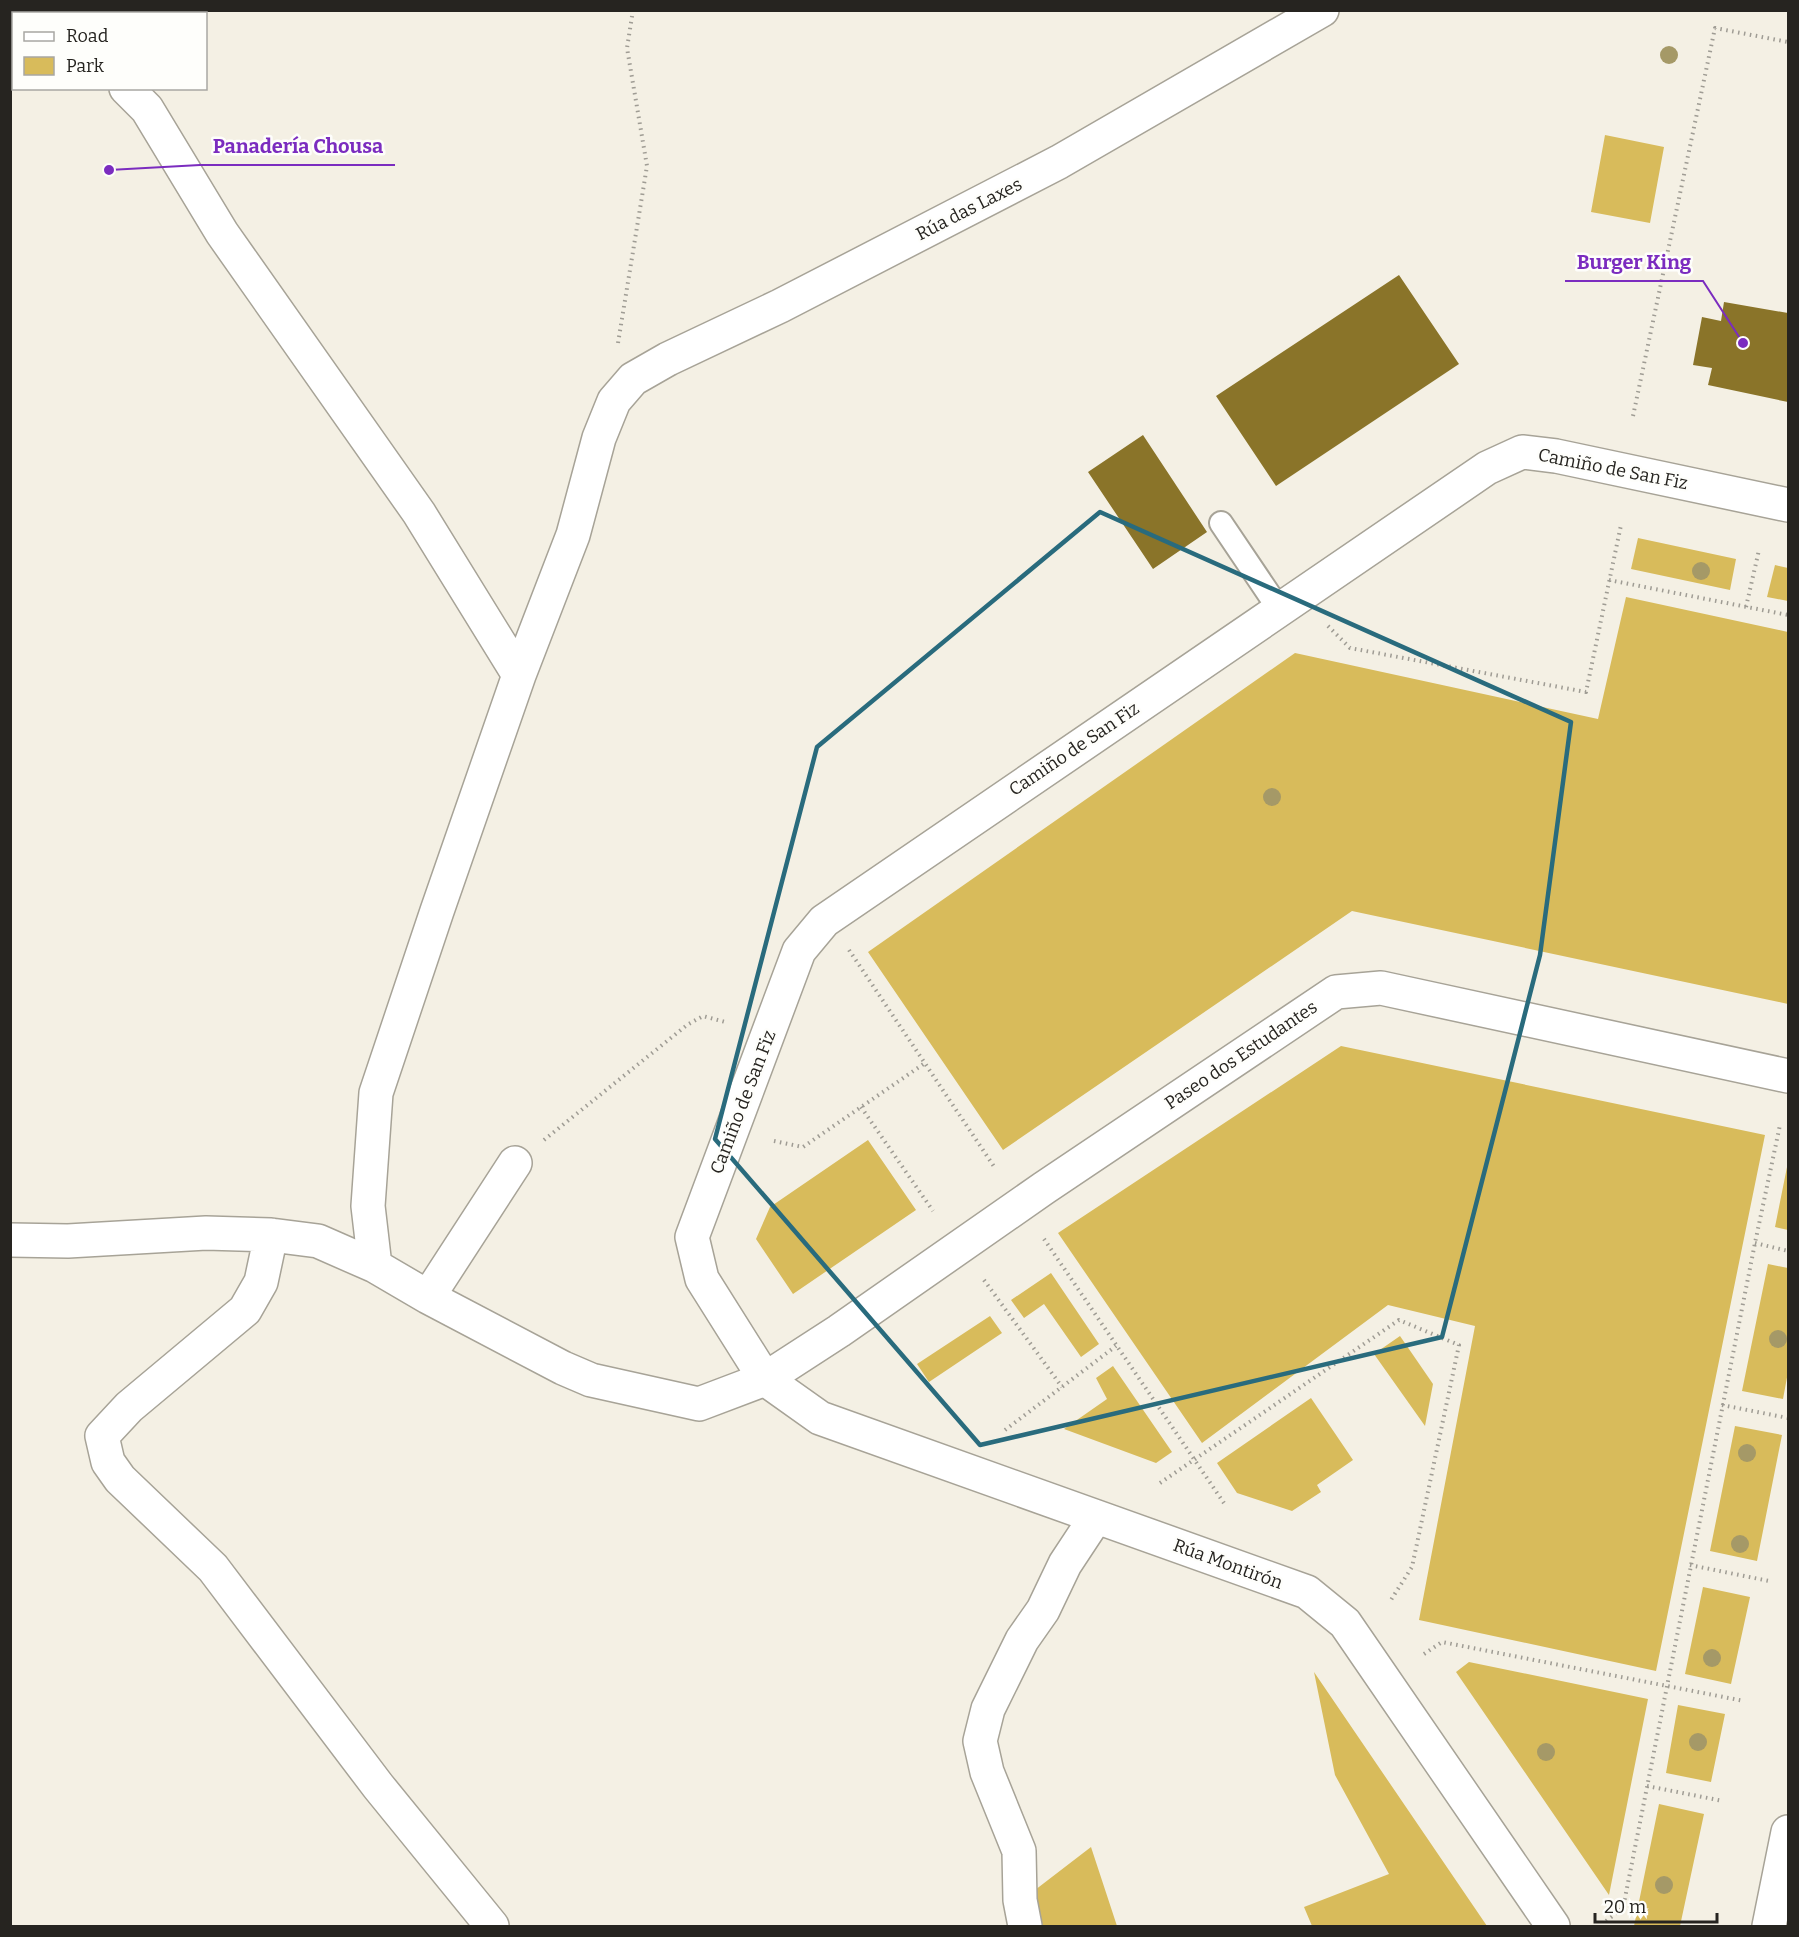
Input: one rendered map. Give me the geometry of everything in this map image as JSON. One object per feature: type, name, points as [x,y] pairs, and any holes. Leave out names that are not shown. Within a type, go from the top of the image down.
[{"type":"street","name":"Rúa das Laxes","points":[[614,400],[633,379],[668,359],[780,306],[1059,162],[1322,10]]},
{"type":"street","points":[[136,99],[222,233],[419,513],[519,675]]},
{"type":"street","points":[[375,1266],[368,1206],[376,1093],[519,675],[573,535],[599,438],[614,400]]},
{"type":"street","name":"Camiño de San Fiz","points":[[765,1379],[702,1279],[692,1238],[799,951],[824,921],[1487,468],[1522,452],[1556,456],[1788,505]]},
{"type":"street","name":"Paseo dos Estudantes","points":[[10,1240],[68,1241],[206,1233],[271,1235],[318,1241],[375,1266],[428,1297],[563,1368],[591,1380],[699,1404],[765,1379],[1336,992],[1381,988],[1788,1076]]},
{"type":"street","points":[[428,1297],[515,1163]]},
{"type":"street","points":[[271,1235],[261,1282],[244,1310],[129,1407],[102,1436],[108,1462],[120,1479],[213,1568],[378,1786],[492,1926]]},
{"type":"street","name":"Rúa Montirón","points":[[765,1379],[820,1418],[1307,1592],[1345,1623],[1553,1926]]},
{"type":"street","points":[[1025,1926],[1020,1900],[1019,1851],[987,1772],[980,1742],[988,1709],[1022,1640],[1043,1610],[1065,1564],[1096,1516]]},
{"type":"street","points":[[1769,1926],[1788,1832]]},
{"type":"lane","points":[[1221,523],[1279,609]]},
{"type":"path","points":[[614,400],[620,325],[647,166],[627,48],[633,10]]},
{"type":"path","points":[[1633,416],[1715,28],[1788,42]]},
{"type":"path","points":[[1328,626],[1350,648],[1586,692],[1621,525]]},
{"type":"path","points":[[1746,607],[1759,550]]},
{"type":"path","points":[[1609,580],[1788,615]]},
{"type":"path","points":[[849,950],[995,1168]]},
{"type":"path","points":[[515,1163],[687,1025],[703,1016],[725,1022]]},
{"type":"path","points":[[774,1141],[803,1147],[925,1063]]},
{"type":"path","points":[[861,1107],[933,1211]]},
{"type":"path","points":[[1606,1921],[1623,1908],[1722,1405],[1780,1125]]},
{"type":"path","points":[[1044,1239],[1226,1506]]},
{"type":"path","points":[[1755,1243],[1788,1251]]},
{"type":"path","points":[[984,1280],[1062,1387]]},
{"type":"path","points":[[1160,1484],[1399,1320],[1459,1345],[1412,1567],[1389,1603]]},
{"type":"path","points":[[1005,1430],[1116,1346]]},
{"type":"path","points":[[1722,1405],[1788,1418]]},
{"type":"path","points":[[1690,1565],[1769,1581]]},
{"type":"path","points":[[1424,1654],[1442,1642],[1743,1701]]},
{"type":"path","points":[[1647,1786],[1723,1801]]},
{"type":"highlighted area","points":[[1100,512],[1571,722],[1540,955],[1442,1337],[980,1445],[715,1139],[817,747]]},
{"type":"green space","points":[[1605,135],[1664,147],[1650,223],[1591,212]]},
{"type":"green space","points":[[1638,538],[1736,559],[1730,590],[1631,569]]},
{"type":"green space","points":[[1775,565],[1788,568],[1788,601],[1767,597]]},
{"type":"green space","points":[[1626,597],[1788,632],[1788,1004],[1352,911],[1003,1150],[868,952],[1295,653],[1598,719]]},
{"type":"green space","points":[[1341,1046],[1765,1135],[1656,1671],[1419,1620],[1475,1326],[1388,1305],[1202,1443],[1058,1233]]},
{"type":"green space","points":[[868,1140],[916,1210],[793,1294],[756,1239],[770,1207]]},
{"type":"green space","points":[[1788,1162],[1788,1230],[1775,1227]]},
{"type":"green space","points":[[1768,1264],[1788,1268],[1788,1372],[1783,1399],[1742,1391]]},
{"type":"green space","points":[[1051,1273],[1099,1344],[1081,1357],[1044,1304],[1024,1318],[1011,1300]]},
{"type":"green space","points":[[990,1316],[1002,1333],[929,1382],[917,1364]]},
{"type":"green space","points":[[1400,1336],[1433,1384],[1425,1426],[1374,1354]]},
{"type":"green space","points":[[1113,1366],[1172,1452],[1156,1463],[1064,1429],[1107,1399],[1096,1378]]},
{"type":"green space","points":[[1311,1398],[1353,1460],[1317,1485],[1321,1492],[1292,1511],[1237,1493],[1217,1463]]},
{"type":"green space","points":[[1735,1426],[1782,1435],[1757,1561],[1710,1551]]},
{"type":"green space","points":[[1703,1587],[1750,1597],[1731,1684],[1685,1674]]},
{"type":"green space","points":[[1469,1662],[1648,1699],[1609,1895],[1456,1672]]},
{"type":"green space","points":[[1314,1672],[1487,1926],[1312,1926],[1304,1907],[1389,1874],[1335,1775]]},
{"type":"green space","points":[[1678,1705],[1725,1714],[1711,1782],[1666,1773]]},
{"type":"green space","points":[[1659,1804],[1704,1814],[1680,1926],[1634,1926]]},
{"type":"green space","points":[[1091,1847],[1117,1926],[1040,1926],[1035,1890]]},
{"type":"building","points":[[1399,275],[1459,364],[1276,486],[1216,396]]},
{"type":"building","points":[[1724,302],[1788,313],[1788,402],[1708,385],[1712,368],[1693,365],[1702,317],[1721,321]]},
{"type":"building","points":[[1143,435],[1207,532],[1153,569],[1088,472]]},
{"type":"place","name":"Panadería Chousa","points":[[109,170]]},
{"type":"place","name":"Burger King","points":[[1743,343]]}]
